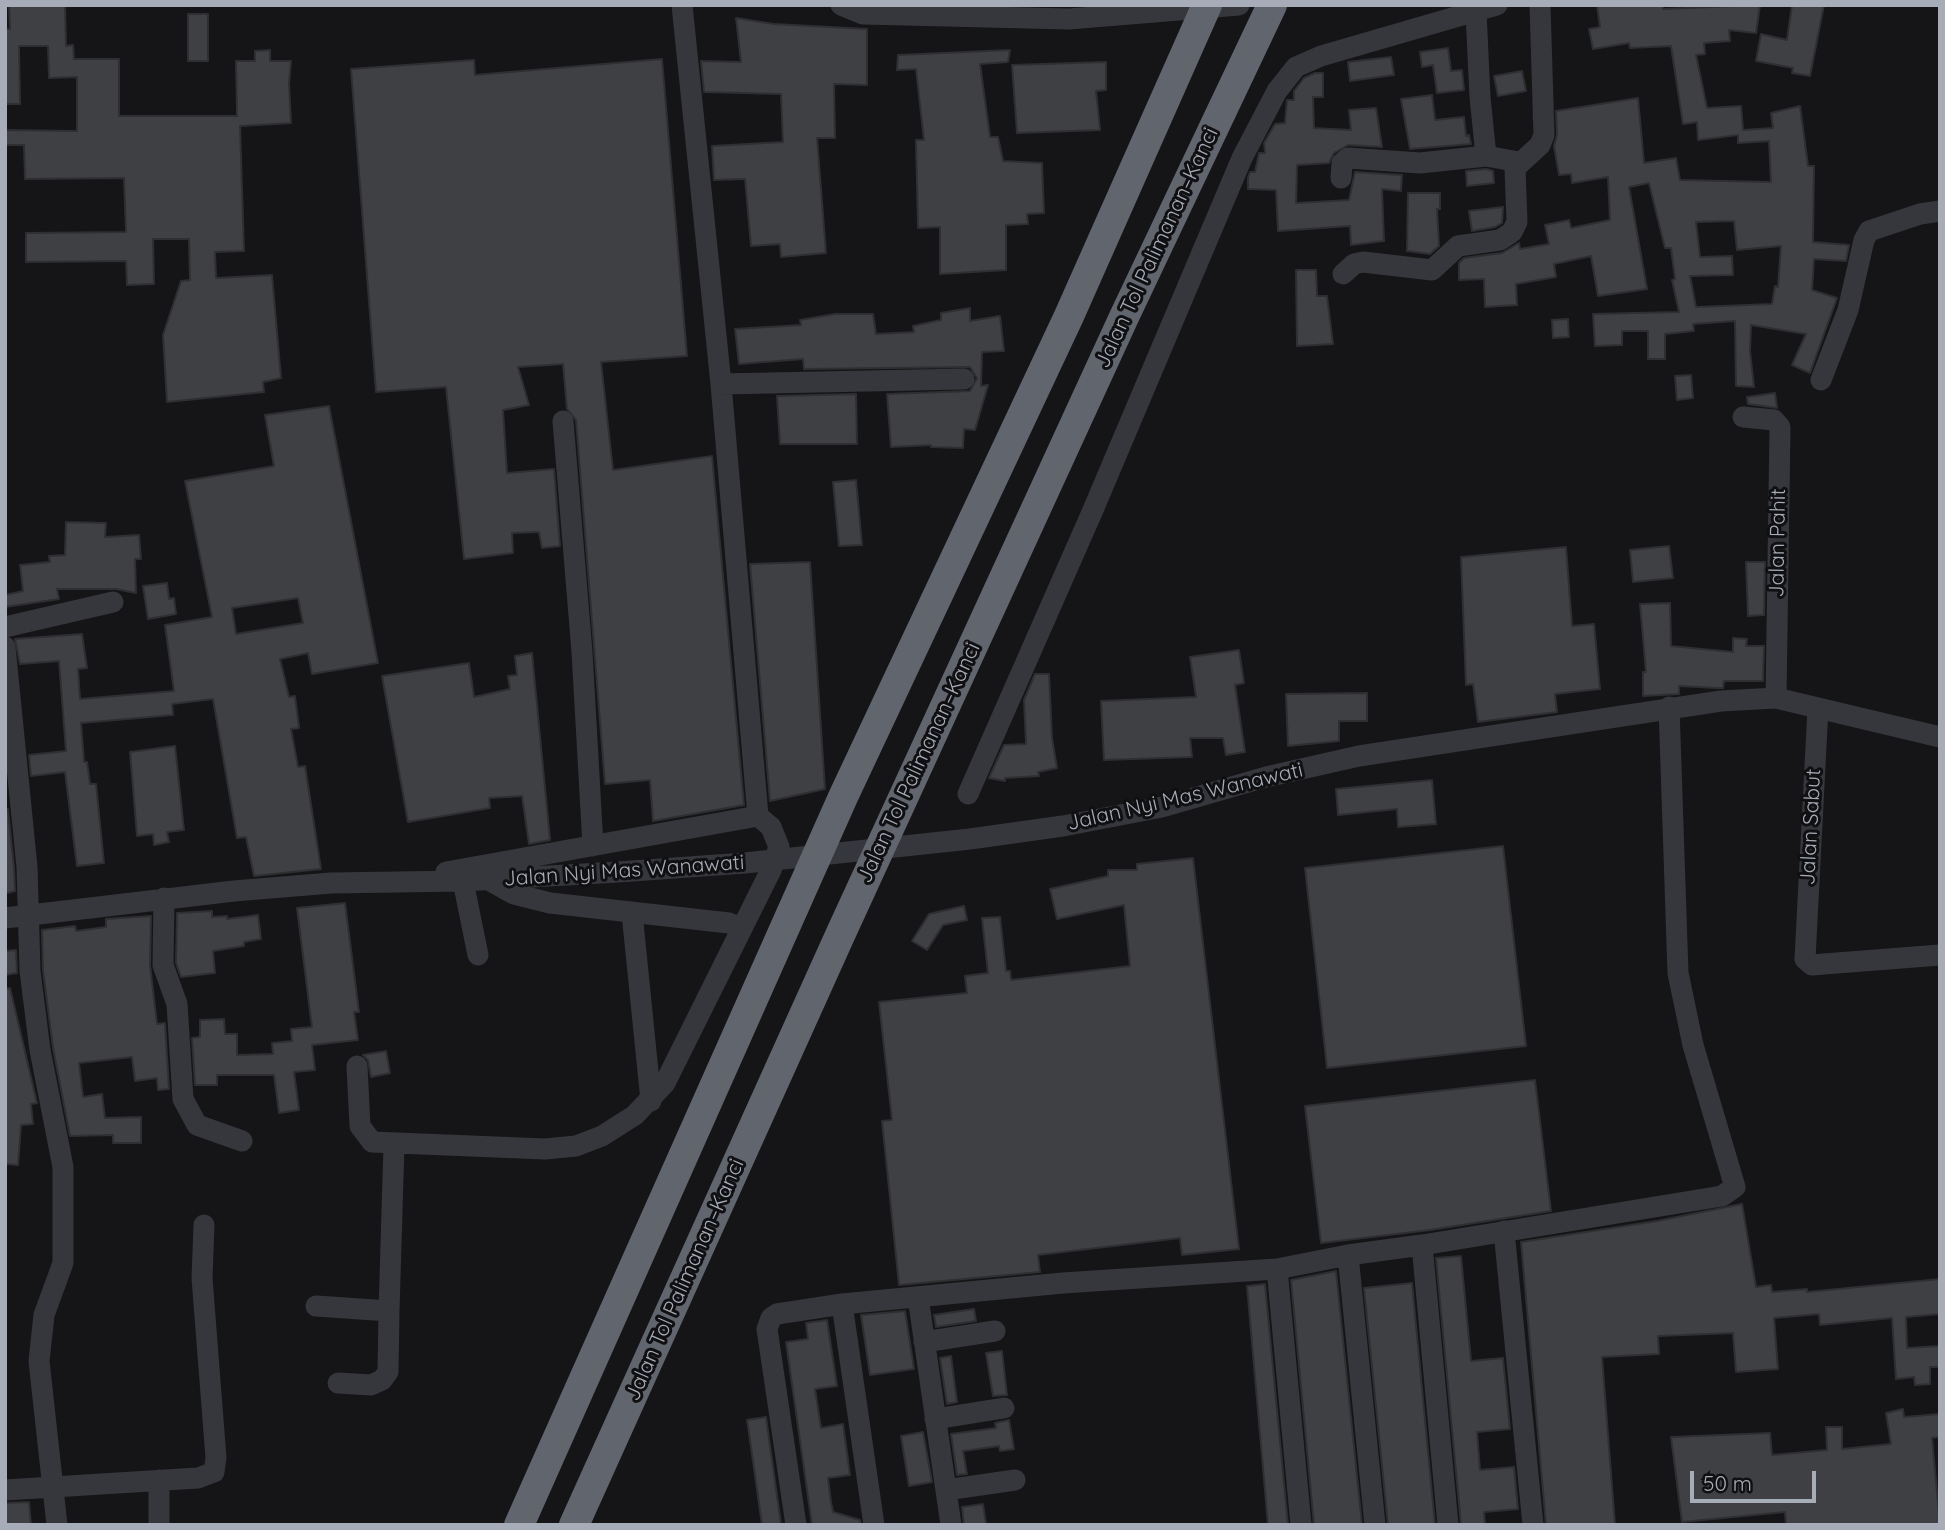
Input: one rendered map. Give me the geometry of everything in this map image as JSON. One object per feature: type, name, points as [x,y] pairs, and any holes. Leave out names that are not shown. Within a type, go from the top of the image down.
[{"type":"highway","points":[[519,1525],[849,785],[1069,316],[1207,5]]},
{"type":"highway","name":"Jalan Tol Palimanan–Kanci","points":[[574,1525],[1107,354],[1272,5]]},
{"type":"street","points":[[357,1066],[363,1134],[372,1142],[394,1145],[545,1149],[576,1146],[609,1132],[651,1101],[665,1083],[771,870],[779,847],[771,827],[758,816],[721,384],[682,5]]},
{"type":"street","points":[[841,5],[863,10],[1069,19],[1239,5]]},
{"type":"street","points":[[968,794],[1093,510],[1242,158],[1277,91],[1296,67],[1321,55],[1497,5]]},
{"type":"street","points":[[1343,274],[1354,264],[1363,262],[1432,270],[1458,246],[1500,240],[1512,232],[1517,222],[1514,179],[1519,162],[1540,145],[1544,135],[1540,5]]},
{"type":"street","points":[[1476,12],[1486,156]]},
{"type":"street","points":[[1341,178],[1342,163],[1348,158],[1420,163],[1486,156],[1519,162]]},
{"type":"street","points":[[1821,380],[1848,310],[1869,231],[1920,214],[1940,211]]},
{"type":"street","points":[[721,384],[964,379]]},
{"type":"street","name":"Jalan Pahit","points":[[1743,417],[1774,420],[1780,427],[1776,698]]},
{"type":"street","points":[[562,422],[582,652],[593,846]]},
{"type":"street","points":[[5,627],[113,601]]},
{"type":"street","points":[[5,647],[13,820],[29,887],[27,913],[30,971],[40,1050],[63,1167],[63,1263],[44,1315],[39,1361],[57,1525]]},
{"type":"street","name":"Jalan Nyi Mas Wanawati","points":[[5,918],[27,913],[164,898],[331,883],[463,881],[745,863],[970,839],[1063,826],[1162,807],[1266,777],[1359,756],[1669,707],[1776,698],[1940,737]]},
{"type":"street","points":[[796,1525],[767,1329],[771,1318],[777,1314],[842,1304],[918,1297],[1277,1269],[1348,1255],[1722,1196],[1735,1186],[1693,1045],[1678,973],[1669,707]]},
{"type":"street","name":"Jalan Sabut","points":[[1818,708],[1805,959],[1812,965],[1940,955]]},
{"type":"street","points":[[411,880],[481,864],[758,816]]},
{"type":"street","points":[[487,879],[514,894],[550,904],[729,923],[740,928]]},
{"type":"street","points":[[463,881],[478,955]]},
{"type":"street","points":[[164,898],[163,965],[177,1004],[183,1100],[197,1125],[242,1141]]},
{"type":"street","points":[[632,912],[651,1101]]},
{"type":"street","points":[[338,1383],[371,1385],[382,1380],[387,1372],[394,1145]]},
{"type":"street","points":[[5,1490],[198,1478],[214,1472],[216,1458],[201,1278],[204,1225]]},
{"type":"street","points":[[1504,1231],[1533,1525]]},
{"type":"street","points":[[1422,1245],[1448,1525]]},
{"type":"street","points":[[1348,1255],[1375,1525]]},
{"type":"street","points":[[1277,1269],[1301,1525]]},
{"type":"street","points":[[918,1297],[951,1525]]},
{"type":"street","points":[[842,1304],[874,1525]]},
{"type":"street","points":[[316,1306],[389,1311]]},
{"type":"street","points":[[924,1342],[995,1331]]},
{"type":"street","points":[[936,1419],[1004,1409]]},
{"type":"street","points":[[159,1480],[159,1525]]},
{"type":"street","points":[[946,1490],[1015,1480]]},
{"type":"building","points":[[9,5],[65,5],[66,46],[73,45],[74,59],[119,59],[119,116],[237,116],[236,61],[255,61],[255,51],[270,50],[270,61],[291,61],[291,123],[240,126],[244,251],[215,252],[216,278],[272,275],[281,378],[263,382],[264,392],[167,402],[163,335],[181,281],[190,280],[189,239],[153,239],[154,284],[127,285],[126,261],[26,262],[26,233],[126,232],[124,178],[25,179],[24,145],[5,145],[5,130],[77,131],[77,77],[49,78],[48,46],[19,46],[20,104],[5,104],[5,29],[10,29]]},
{"type":"building","points":[[1597,5],[1663,6],[1663,9],[1760,5],[1756,33],[1729,30],[1730,41],[1704,43],[1705,54],[1696,55],[1707,108],[1741,106],[1743,130],[1773,128],[1771,113],[1800,106],[1808,166],[1814,166],[1813,242],[1849,245],[1846,261],[1814,259],[1812,290],[1837,298],[1810,373],[1792,365],[1806,334],[1751,325],[1750,351],[1754,387],[1736,386],[1735,321],[1693,324],[1694,331],[1665,334],[1665,359],[1648,359],[1648,331],[1622,331],[1622,345],[1595,346],[1593,314],[1679,312],[1672,280],[1675,279],[1671,248],[1665,248],[1649,183],[1629,187],[1647,289],[1598,296],[1591,256],[1554,264],[1556,277],[1516,284],[1517,305],[1485,307],[1484,279],[1459,280],[1459,263],[1464,258],[1502,253],[1519,243],[1520,249],[1549,244],[1545,225],[1569,220],[1571,228],[1610,220],[1608,177],[1572,183],[1571,174],[1559,175],[1554,146],[1557,135],[1556,111],[1638,98],[1644,163],[1676,158],[1680,180],[1771,182],[1769,141],[1738,143],[1738,135],[1698,140],[1697,122],[1683,124],[1671,46],[1630,48],[1629,43],[1593,49],[1589,29],[1600,27]],"holes":[[[1734,221],[1737,250],[1781,246],[1778,287],[1775,286],[1772,304],[1696,307],[1690,276],[1733,275],[1732,256],[1700,257],[1696,222]]]},
{"type":"building","points":[[1792,5],[1824,5],[1810,76],[1792,73],[1793,68],[1756,61],[1761,34],[1787,40]]},
{"type":"building","points":[[188,14],[208,14],[208,61],[188,61]]},
{"type":"building","points":[[736,18],[774,24],[867,29],[867,85],[834,84],[835,138],[817,138],[826,253],[781,257],[780,244],[751,246],[745,179],[714,180],[712,146],[783,142],[781,94],[704,92],[701,61],[741,62]]},
{"type":"building","points":[[1448,48],[1451,71],[1462,70],[1464,90],[1437,93],[1433,65],[1422,67],[1420,52]]},
{"type":"building","points":[[1010,50],[1008,62],[980,64],[990,137],[998,137],[1003,161],[1042,163],[1044,213],[1027,214],[1028,224],[1006,225],[1006,270],[940,274],[940,227],[918,228],[916,140],[924,140],[916,69],[897,70],[898,55]]},
{"type":"building","points":[[1391,57],[1394,75],[1350,81],[1348,62]]},
{"type":"building","points":[[662,59],[687,356],[601,362],[613,470],[712,456],[744,805],[653,821],[650,780],[605,784],[576,420],[567,409],[563,364],[518,367],[529,405],[503,410],[507,473],[554,469],[560,546],[542,548],[539,532],[512,533],[513,553],[464,559],[446,387],[376,392],[351,69],[474,60],[475,75]]},
{"type":"building","points":[[1106,62],[1106,90],[1096,91],[1100,130],[1017,133],[1012,65]]},
{"type":"building","points":[[1522,71],[1526,91],[1498,96],[1494,76]]},
{"type":"building","points":[[1323,73],[1323,97],[1313,97],[1314,128],[1351,130],[1349,110],[1376,108],[1382,147],[1348,145],[1334,153],[1329,163],[1297,165],[1296,203],[1349,200],[1355,172],[1402,175],[1401,191],[1382,189],[1384,241],[1351,245],[1350,226],[1278,231],[1276,190],[1248,189],[1250,172],[1255,172],[1259,153],[1265,153],[1264,143],[1275,124],[1285,123],[1287,100],[1294,100],[1294,91],[1304,78]]},
{"type":"building","points":[[1432,95],[1435,120],[1464,117],[1466,136],[1469,135],[1471,144],[1410,149],[1401,99]]},
{"type":"building","points":[[1466,171],[1493,171],[1494,183],[1467,186]]},
{"type":"building","points":[[1408,193],[1440,193],[1440,209],[1437,209],[1439,246],[1430,254],[1407,251]]},
{"type":"building","points":[[1503,207],[1502,223],[1472,231],[1469,211]]},
{"type":"building","points":[[1296,270],[1316,270],[1317,296],[1327,296],[1333,344],[1297,346]]},
{"type":"building","points":[[970,308],[970,321],[1000,316],[1004,351],[982,352],[981,386],[988,385],[975,430],[964,429],[963,448],[931,445],[891,447],[887,394],[970,391],[977,378],[970,367],[804,369],[803,359],[739,364],[735,329],[801,325],[800,320],[835,314],[873,314],[876,334],[914,332],[913,326],[941,320],[941,313]]},
{"type":"building","points":[[1568,319],[1569,337],[1553,338],[1552,320]]},
{"type":"building","points":[[1691,375],[1693,398],[1677,400],[1675,376]]},
{"type":"building","points":[[1775,393],[1777,408],[1748,404],[1747,397]]},
{"type":"building","points":[[856,394],[857,444],[780,444],[777,396]]},
{"type":"building","points":[[329,406],[378,663],[312,674],[308,653],[280,659],[289,697],[295,696],[299,728],[291,729],[298,767],[305,766],[321,869],[254,876],[246,837],[237,838],[213,699],[172,704],[173,715],[81,723],[84,762],[87,762],[90,784],[96,784],[104,863],[77,866],[65,772],[31,776],[29,755],[66,751],[59,661],[20,664],[15,639],[82,634],[87,668],[78,669],[80,699],[174,691],[165,625],[212,617],[185,481],[274,466],[265,415]],"holes":[[[298,598],[303,623],[236,634],[232,608]]]},
{"type":"building","points":[[856,480],[862,545],[839,546],[833,482]]},
{"type":"building","points":[[66,522],[106,523],[105,537],[139,535],[141,559],[135,559],[136,593],[116,589],[57,589],[59,599],[5,607],[5,595],[23,591],[20,565],[50,562],[49,556],[65,555]]},
{"type":"building","points":[[1669,546],[1673,578],[1633,582],[1630,550]]},
{"type":"building","points":[[1566,547],[1572,626],[1594,624],[1600,689],[1555,694],[1557,712],[1478,722],[1473,684],[1466,685],[1461,557]]},
{"type":"building","points":[[810,562],[825,789],[770,801],[750,564]]},
{"type":"building","points":[[1746,562],[1765,562],[1764,615],[1748,616]]},
{"type":"building","points":[[167,583],[169,599],[174,598],[176,614],[148,619],[143,586]]},
{"type":"building","points":[[1670,603],[1671,646],[1733,652],[1733,638],[1747,639],[1746,646],[1764,646],[1763,681],[1724,681],[1723,688],[1679,686],[1679,694],[1643,696],[1643,672],[1646,672],[1640,604]]},
{"type":"building","points":[[1239,650],[1244,683],[1235,685],[1245,752],[1226,755],[1223,738],[1190,738],[1192,757],[1104,760],[1101,701],[1196,697],[1190,657]]},
{"type":"building","points":[[532,653],[550,840],[529,844],[522,796],[489,798],[490,808],[408,822],[382,676],[469,663],[474,697],[510,689],[508,676],[517,675],[515,656]]},
{"type":"building","points":[[1035,674],[1049,674],[1052,738],[1057,768],[1038,772],[1039,776],[1005,778],[1005,781],[989,778],[1004,745],[1026,744],[1024,700]]},
{"type":"building","points":[[1367,693],[1367,721],[1339,721],[1339,741],[1288,746],[1286,694]]},
{"type":"building","points":[[175,746],[184,830],[167,832],[169,842],[154,845],[153,834],[137,836],[130,752]]},
{"type":"building","points":[[1432,780],[1436,824],[1398,827],[1397,809],[1338,815],[1336,789]]},
{"type":"building","points":[[5,809],[8,809],[15,891],[8,893],[5,891]]},
{"type":"building","points":[[1503,846],[1526,1046],[1327,1068],[1305,868]]},
{"type":"building","points":[[1193,858],[1239,1249],[1182,1255],[1180,1238],[1038,1255],[1040,1272],[899,1285],[882,1121],[892,1120],[879,1002],[967,993],[965,976],[988,973],[982,918],[1000,917],[1006,971],[1010,971],[1011,980],[1130,966],[1124,905],[1057,919],[1050,889],[1108,876],[1108,870],[1137,870],[1137,864]]},
{"type":"building","points":[[345,903],[359,1012],[354,1012],[358,1040],[312,1045],[315,1070],[294,1072],[299,1110],[279,1113],[274,1075],[217,1075],[217,1085],[195,1085],[192,1038],[200,1037],[200,1020],[224,1019],[225,1034],[237,1034],[237,1055],[273,1054],[272,1043],[292,1041],[291,1029],[312,1027],[297,908]]},
{"type":"building","points":[[964,906],[967,920],[943,925],[927,950],[912,941],[929,914]]},
{"type":"building","points":[[212,911],[212,917],[227,916],[227,919],[258,915],[261,939],[244,942],[244,946],[213,951],[215,973],[181,977],[176,963],[177,913]]},
{"type":"building","points":[[151,916],[150,965],[157,1024],[165,1023],[169,1089],[158,1090],[157,1078],[135,1081],[132,1057],[79,1063],[83,1097],[102,1094],[105,1118],[141,1117],[141,1143],[113,1143],[113,1135],[70,1136],[53,1048],[43,970],[42,930],[75,926],[76,931],[106,927],[106,919]]},
{"type":"building","points":[[16,950],[17,973],[5,975],[5,951]]},
{"type":"building","points":[[10,988],[37,1103],[31,1104],[33,1124],[21,1125],[18,1165],[5,1164],[5,989]]},
{"type":"building","points":[[386,1051],[390,1073],[371,1077],[368,1060],[363,1055]]},
{"type":"building","points":[[1535,1080],[1551,1211],[1430,1230],[1321,1243],[1305,1106]]},
{"type":"building","points":[[1742,1204],[1756,1287],[1771,1285],[1772,1292],[1807,1289],[1807,1292],[1940,1279],[1940,1314],[1906,1317],[1907,1348],[1940,1346],[1940,1367],[1930,1367],[1930,1384],[1915,1385],[1914,1377],[1896,1379],[1892,1318],[1820,1325],[1819,1314],[1774,1318],[1778,1369],[1736,1372],[1733,1333],[1658,1336],[1659,1354],[1602,1357],[1615,1525],[1546,1525],[1521,1242],[1657,1221]]},
{"type":"building","points":[[1461,1256],[1471,1361],[1503,1358],[1510,1429],[1477,1432],[1480,1470],[1514,1467],[1518,1509],[1484,1512],[1485,1525],[1461,1525],[1436,1258]]},
{"type":"building","points":[[1336,1271],[1362,1525],[1314,1525],[1291,1280]]},
{"type":"building","points":[[1412,1283],[1435,1525],[1388,1525],[1364,1288]]},
{"type":"building","points":[[1265,1284],[1288,1525],[1268,1525],[1247,1286]]},
{"type":"building","points":[[974,1309],[976,1321],[936,1327],[934,1315]]},
{"type":"building","points":[[905,1311],[914,1369],[870,1375],[861,1315]]},
{"type":"building","points":[[827,1320],[837,1386],[815,1389],[821,1428],[843,1424],[850,1475],[828,1478],[831,1502],[833,1512],[860,1520],[861,1525],[812,1525],[786,1342],[808,1339],[806,1323]]},
{"type":"building","points":[[1002,1351],[1007,1395],[993,1396],[986,1353]]},
{"type":"building","points":[[951,1356],[957,1402],[947,1404],[940,1358]]},
{"type":"building","points":[[1903,1409],[1904,1417],[1939,1414],[1940,1437],[1932,1438],[1940,1525],[1786,1525],[1785,1512],[1682,1522],[1671,1437],[1770,1433],[1772,1455],[1827,1450],[1826,1427],[1842,1427],[1842,1449],[1891,1444],[1886,1413]]},
{"type":"building","points":[[766,1417],[781,1525],[762,1525],[747,1420]]},
{"type":"building","points":[[1009,1420],[1014,1449],[1000,1451],[999,1446],[963,1451],[967,1474],[957,1475],[951,1434],[996,1428],[995,1423]]},
{"type":"building","points":[[923,1432],[932,1482],[909,1486],[901,1436]]},
{"type":"building","points":[[29,1502],[31,1525],[5,1525],[5,1503]]},
{"type":"building","points":[[983,1504],[986,1524],[964,1525],[962,1507]]}]
